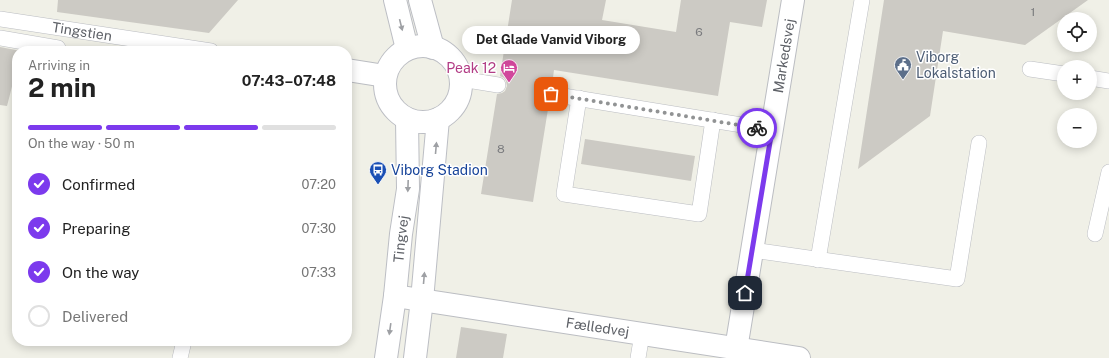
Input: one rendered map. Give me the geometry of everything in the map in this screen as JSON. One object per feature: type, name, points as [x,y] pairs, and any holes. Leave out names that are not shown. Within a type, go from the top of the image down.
[{"type":"street","points":[[395,0],[407,50]]},
{"type":"street","points":[[420,0],[433,48]]},
{"type":"street","name":"Markedsvej","points":[[736,349],[793,0]]},
{"type":"street","points":[[424,46],[433,48],[443,52],[452,59],[458,69],[461,79],[461,89],[458,98],[450,110],[438,119],[428,122],[418,122],[407,119],[396,112],[388,101],[385,89],[385,76],[390,65],[397,56],[407,50],[424,46]]},
{"type":"street","points":[[352,71],[385,76]]},
{"type":"street","name":"Tingvej","points":[[386,358],[408,189],[407,119]]},
{"type":"street","name":"Tingvej","points":[[415,358],[422,300],[438,119]]},
{"type":"street","name":"Fælledvej","points":[[395,296],[796,358]]},
{"type":"lane","points":[[818,260],[862,0]]},
{"type":"lane","name":"Tingstien","points":[[0,19],[179,46]]},
{"type":"lane","points":[[0,38],[41,46]]},
{"type":"lane","points":[[1030,69],[1057,73]]},
{"type":"lane","points":[[461,79],[498,85]]},
{"type":"lane","points":[[1097,79],[1109,81]]},
{"type":"lane","points":[[551,94],[772,130]]},
{"type":"lane","points":[[579,98],[564,194],[699,214],[713,120]]},
{"type":"lane","points":[[752,250],[957,279],[979,142]]},
{"type":"lane","points":[[1095,234],[1109,172]]},
{"type":"lane","points":[[638,358],[642,334]]},
{"type":"lane","points":[[180,358],[183,346]]},
{"type":"building","points":[[58,0],[238,0],[209,33],[57,12]]},
{"type":"building","points":[[512,0],[606,0],[602,20],[676,32],[681,0],[767,0],[762,27],[730,22],[718,96],[554,70],[552,85],[548,85],[542,92],[543,98],[549,103],[533,202],[481,194],[497,94],[505,91],[507,86],[504,78],[500,76]]},
{"type":"building","name":"Viborg Lokalstation","points":[[884,0],[1088,0],[1071,12],[1057,12],[1057,22],[1025,45],[943,31],[930,116],[858,169]]},
{"type":"building","points":[[0,47],[12,49],[12,86],[7,106],[0,105]]},
{"type":"building","points":[[585,139],[695,156],[691,181],[581,164]]},
{"type":"building","points":[[461,327],[507,334],[503,358],[456,358]]},
{"type":"way so far","points":[[551,94],[757,128]]},
{"type":"place","name":"Viborg Lokalstation","points":[[903,80]]},
{"type":"place","name":"Peak 12","points":[[509,83]]},
{"type":"place","name":"Det Glade Vanvid Viborg","points":[[551,94]]},
{"type":"place","name":"Viborg Stadion","points":[[378,185]]},
{"type":"route","points":[[745,293],[772,130],[757,128]]}]
